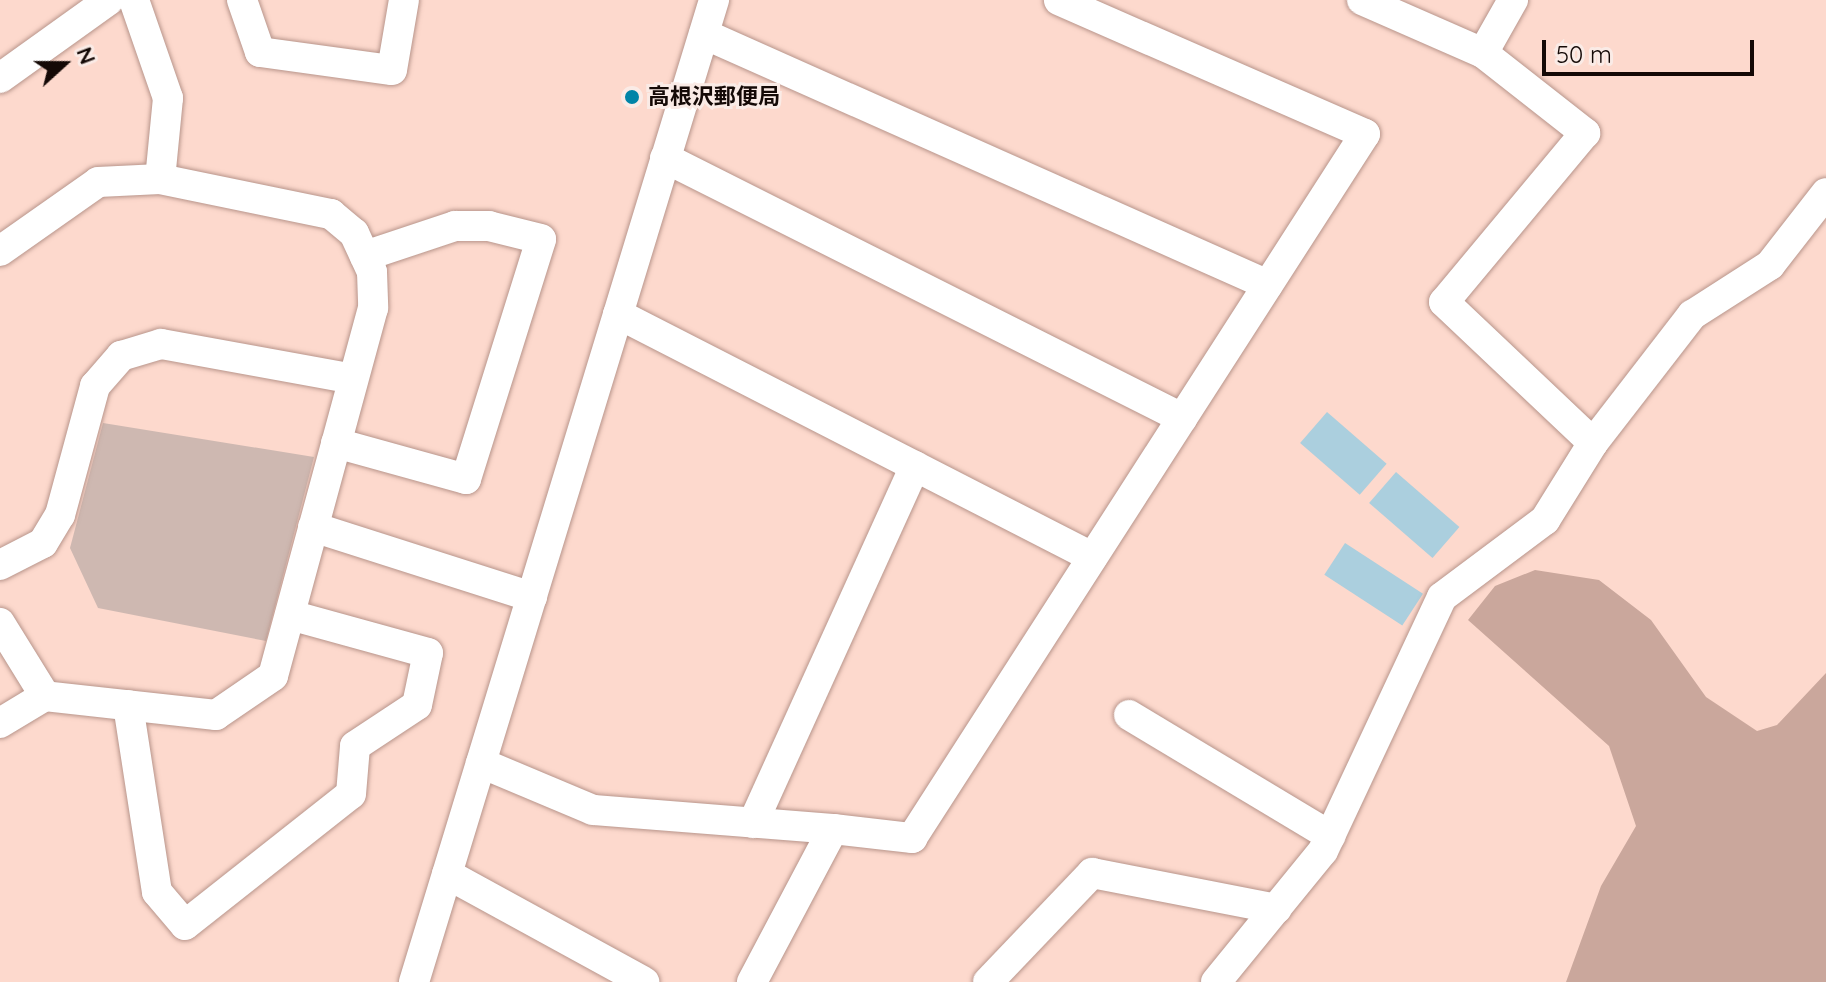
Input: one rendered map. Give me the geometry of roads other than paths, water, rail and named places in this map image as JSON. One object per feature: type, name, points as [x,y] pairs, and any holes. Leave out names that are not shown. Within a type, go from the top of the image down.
[{"type":"street","points":[[0,78],[109,0]]},
{"type":"street","points":[[134,0],[168,98],[160,179]]},
{"type":"street","points":[[242,0],[260,52],[392,70],[404,0]]},
{"type":"street","points":[[414,982],[714,0]]},
{"type":"street","points":[[481,763],[593,810],[912,838],[1365,134],[1059,0]]},
{"type":"street","points":[[1362,0],[1483,53],[1585,133],[1444,302],[1593,443]]},
{"type":"street","points":[[1483,53],[1513,0]]},
{"type":"street","points":[[704,34],[1268,285]]},
{"type":"street","points":[[665,158],[1182,418]]},
{"type":"street","points":[[0,251],[98,182],[160,179],[331,214],[354,233],[365,256],[372,272],[373,308],[273,676],[216,715],[45,696],[0,723]]},
{"type":"street","points":[[1216,982],[1277,909],[1330,836],[1442,597],[1545,520],[1593,443],[1692,315],[1770,265],[1826,193]]},
{"type":"street","points":[[336,443],[466,479],[541,239],[489,226],[455,226],[365,256]]},
{"type":"street","points":[[618,314],[1092,557]]},
{"type":"street","points":[[0,565],[43,543],[60,515],[95,386],[121,356],[161,344],[353,379]]},
{"type":"street","points":[[753,823],[915,466]]},
{"type":"street","points":[[313,527],[532,597]]},
{"type":"street","points":[[128,705],[157,892],[185,925],[351,794],[355,746],[417,705],[428,653],[290,615]]},
{"type":"street","points":[[0,623],[45,696]]},
{"type":"street","points":[[1129,715],[1330,836]]},
{"type":"street","points":[[752,982],[833,829]]},
{"type":"street","points":[[988,982],[1092,873],[1277,909]]},
{"type":"street","points":[[447,874],[644,982]]},
{"type":"place","name":"高根沢郵便局","points":[[632,97]]}]
